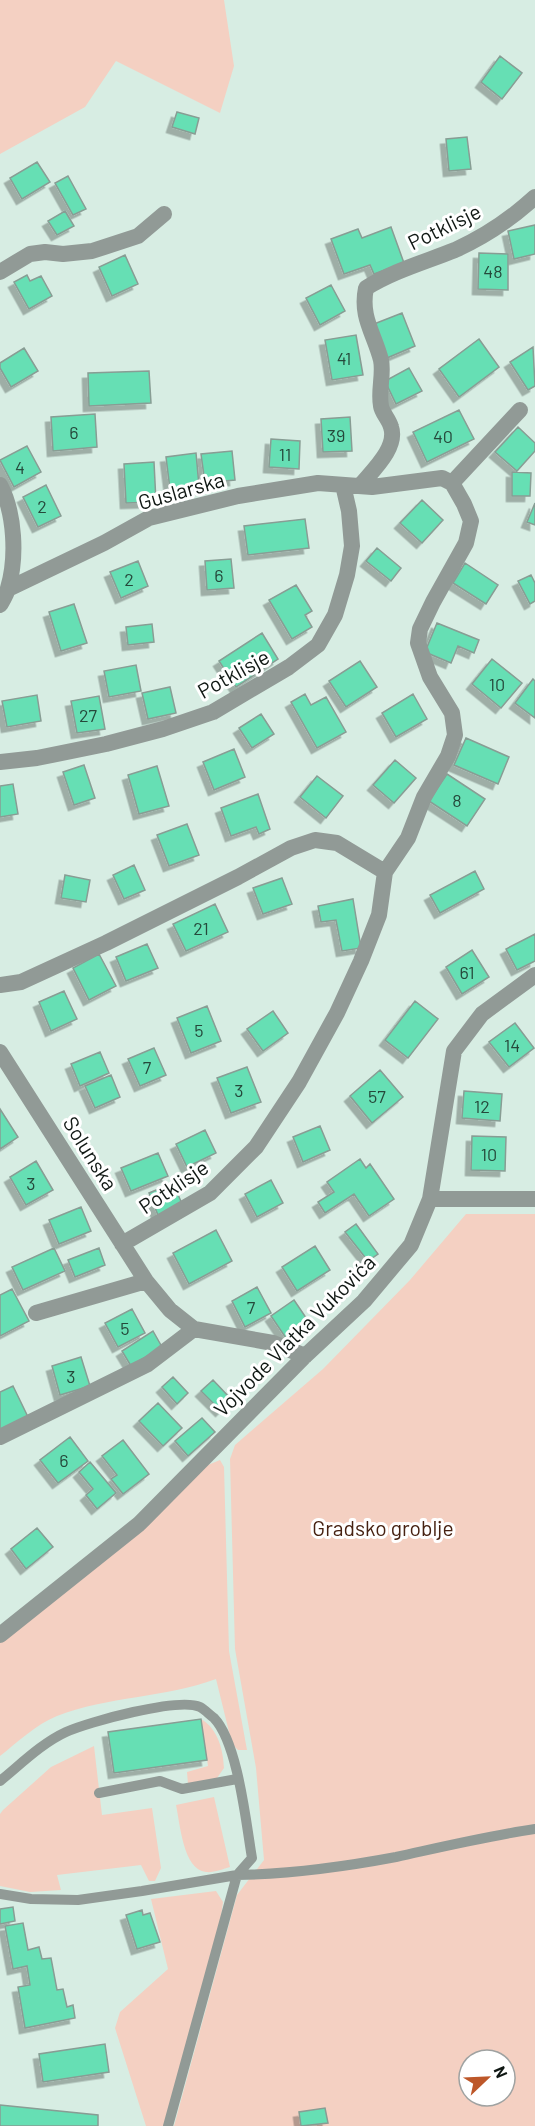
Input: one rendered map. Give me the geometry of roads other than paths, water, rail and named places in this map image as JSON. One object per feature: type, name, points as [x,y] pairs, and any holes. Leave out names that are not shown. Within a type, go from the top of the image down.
[{"type":"street","name":"Potklisje","points":[[0,762],[37,758],[106,744],[163,729],[213,712],[289,667],[318,645],[335,615],[347,575],[352,546],[349,511],[352,486],[379,463],[390,444],[392,428],[381,407],[382,362],[363,303],[366,288],[382,278],[458,248],[491,231],[535,196]]},
{"type":"street","points":[[0,272],[30,254],[92,251],[138,236],[164,214]]},
{"type":"street","points":[[452,483],[520,410]]},
{"type":"street","name":"Guslarska","points":[[8,589],[104,543],[149,518],[238,496],[318,483],[372,487],[442,478],[452,483]]},
{"type":"street","name":"Potklisje","points":[[123,1244],[210,1193],[256,1147],[299,1082],[337,1013],[361,961],[379,915],[385,872],[408,838],[424,797],[448,756],[455,735],[452,713],[430,677],[418,643],[420,629],[466,543],[471,521],[452,483]]},
{"type":"street","points":[[0,485],[12,524],[7,544],[8,589],[0,605]]},
{"type":"street","points":[[0,985],[21,982],[116,938],[291,848],[315,840],[337,843],[385,872]]},
{"type":"street","name":"Vojvode Vlatka Vukovića","points":[[0,1635],[139,1524],[305,1356],[364,1301],[411,1245],[429,1199],[454,1051],[483,1014],[535,975]]},
{"type":"street","name":"Solunska","points":[[0,1053],[146,1281],[170,1310],[194,1329]]},
{"type":"street","points":[[429,1199],[535,1199]]},
{"type":"street","points":[[36,1313],[146,1281]]},
{"type":"street","points":[[0,1437],[148,1364],[194,1329],[273,1343],[305,1356]]},
{"type":"lane","points":[[0,1781],[65,1732],[107,1718],[182,1704],[199,1707],[215,1719],[226,1738],[237,1779],[252,1858],[237,1875],[168,2126]]},
{"type":"lane","points":[[99,1793],[160,1781],[182,1789],[237,1779]]},
{"type":"lane","points":[[0,1894],[31,1899],[78,1900],[237,1875],[272,1874],[340,1866],[488,1836],[535,1829]]},
{"type":"park label","name":"Gradsko groblje","points":[[383,1527]]}]
